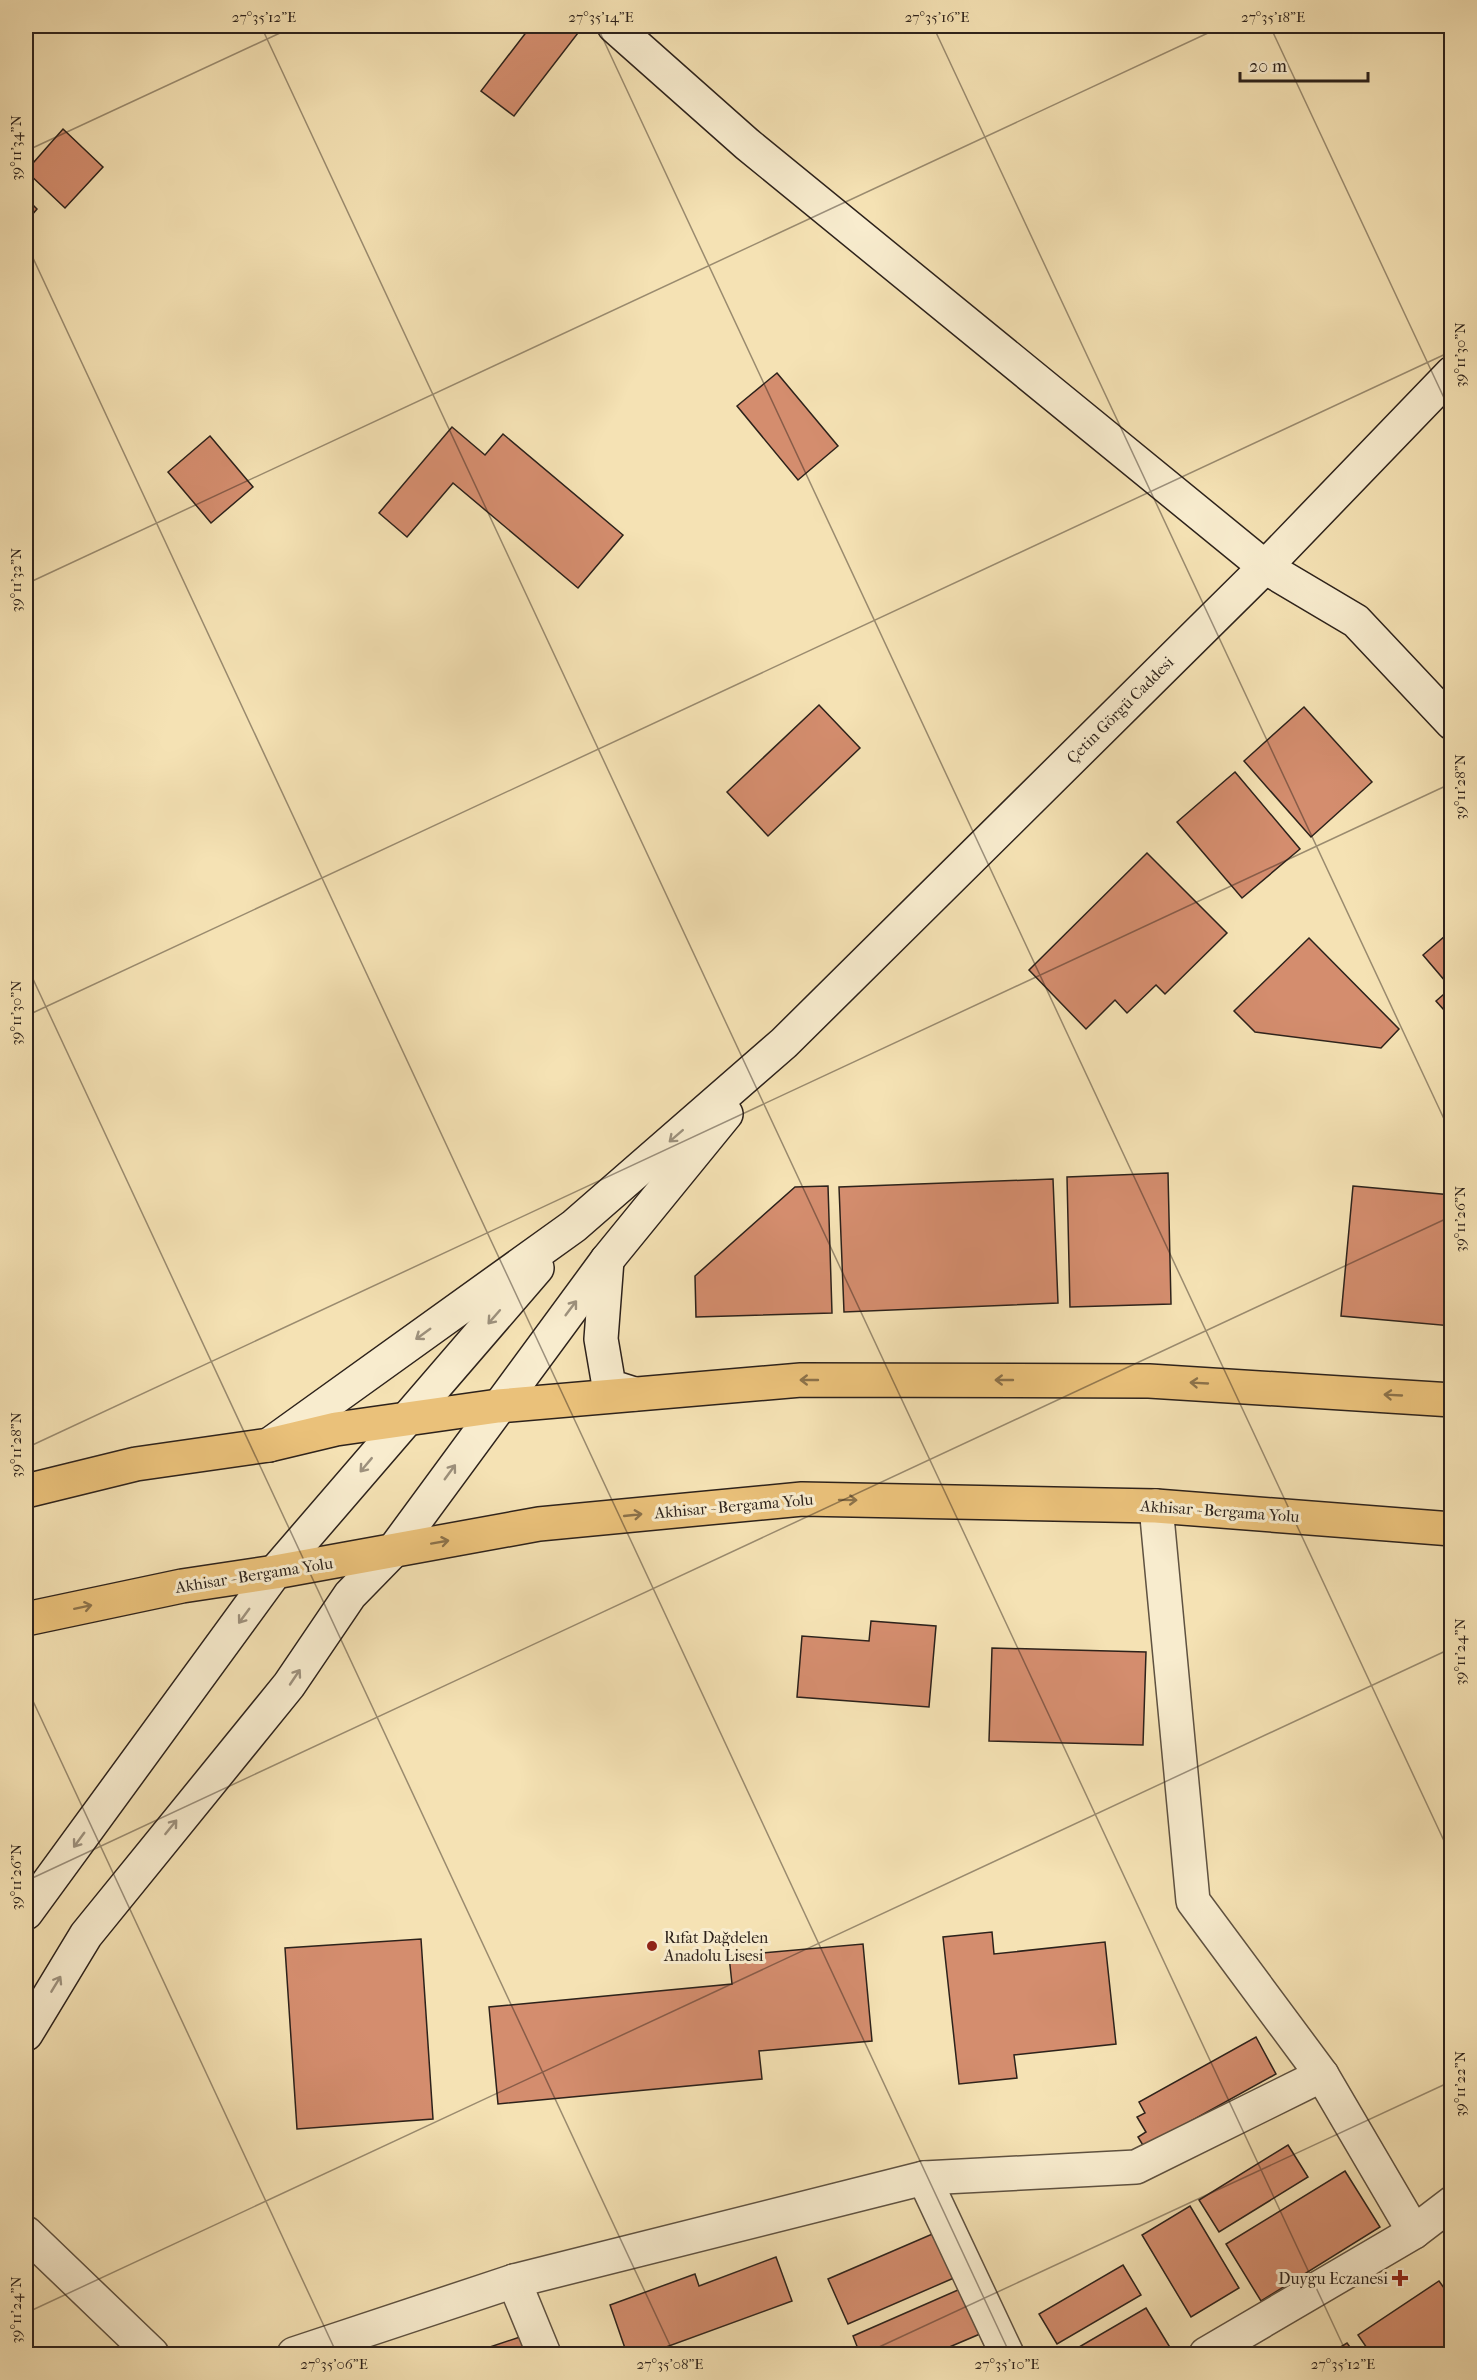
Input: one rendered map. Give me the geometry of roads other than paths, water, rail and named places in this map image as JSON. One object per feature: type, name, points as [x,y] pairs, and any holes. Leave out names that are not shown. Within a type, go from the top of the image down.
[{"type":"main road","points":[[614,26],[747,144],[1265,567],[1356,621],[1452,723]]},
{"type":"main road","name":"Çetin Görgü Caddesi","points":[[784,1043],[1265,567],[1452,373]]},
{"type":"main road","points":[[268,1445],[574,1226],[784,1043]]},
{"type":"main road","points":[[26,2034],[86,1935],[289,1685],[350,1595],[393,1551],[607,1260],[784,1043]]},
{"type":"main road","points":[[26,1913],[275,1572],[574,1226]]},
{"type":"main road","points":[[607,1260],[601,1339],[609,1386],[634,1394]]},
{"type":"main road","points":[[26,1491],[136,1464],[268,1445],[336,1429],[498,1406],[801,1380],[1149,1380],[1452,1400]]},
{"type":"main road","name":"Akhisar - Bergama Yolu","points":[[26,1618],[182,1586],[275,1572],[539,1524],[802,1499],[1156,1506],[1452,1529]]},
{"type":"main road","points":[[1156,1506],[1193,1901],[1322,2075],[1414,2232]]},
{"type":"main road","points":[[294,2355],[514,2281],[924,2178],[1136,2167],[1322,2075]]},
{"type":"main road","points":[[924,2178],[1007,2355]]},
{"type":"main road","points":[[1206,2355],[1414,2232],[1452,2203]]},
{"type":"main road","points":[[26,2233],[152,2355]]},
{"type":"main road","points":[[514,2281],[544,2355]]},
{"type":"place","name":"Rıfat Dağdelen Anadolu Lisesi","points":[[652,1946]]},
{"type":"place","name":"Duygu Eczanesi","points":[[1400,2278]]}]
